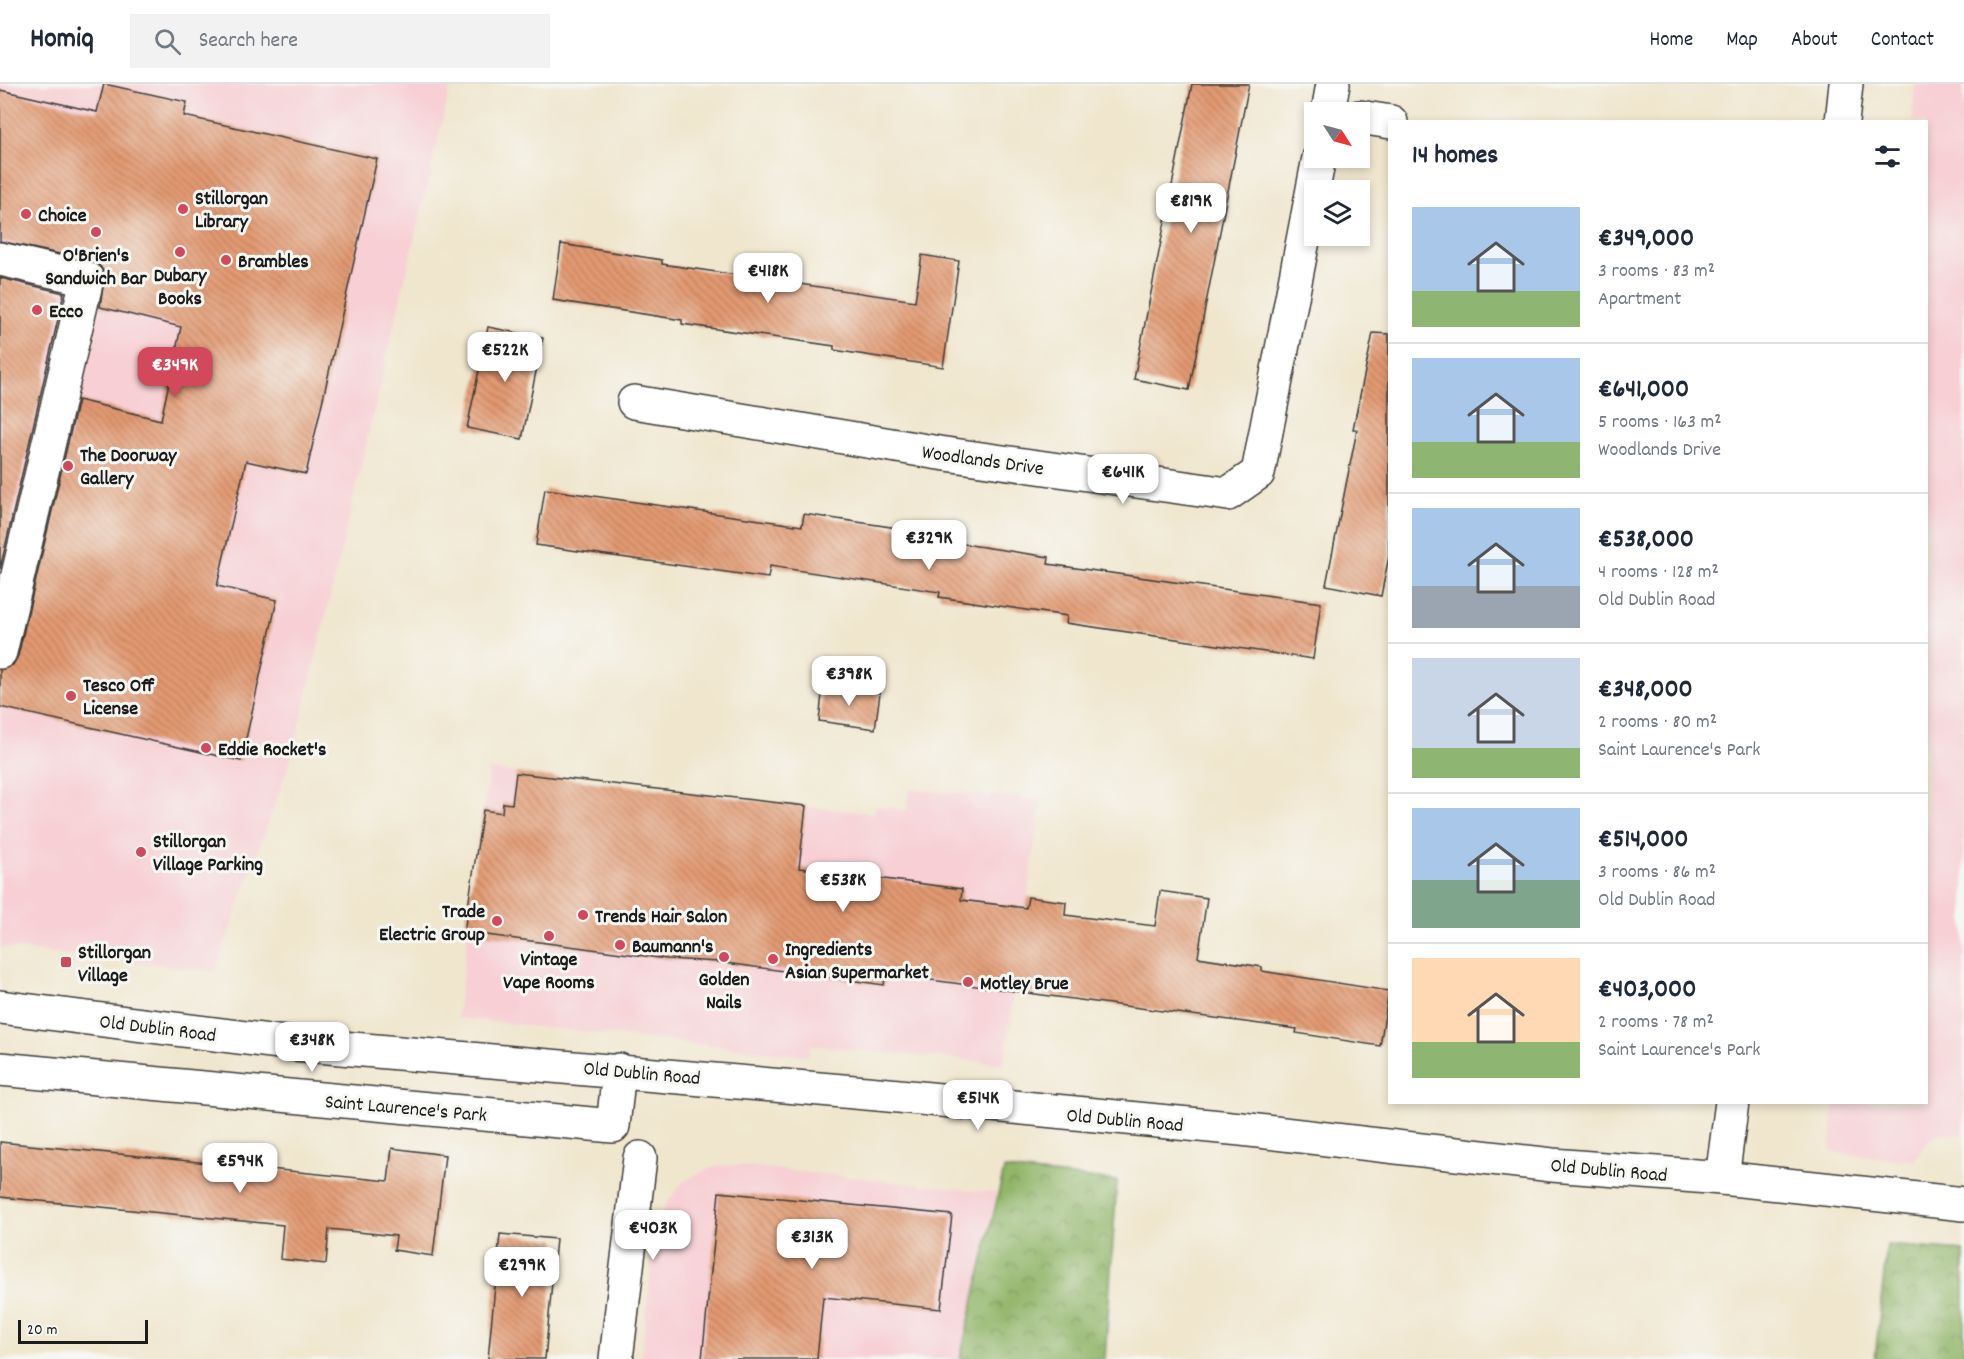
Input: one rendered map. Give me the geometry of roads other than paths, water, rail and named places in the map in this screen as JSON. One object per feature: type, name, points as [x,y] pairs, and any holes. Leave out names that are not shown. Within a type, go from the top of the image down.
[{"type":"street","points":[[1330,102],[1334,84]]},
{"type":"street","points":[[1842,120],[1846,84]]},
{"type":"street","points":[[1370,119],[1388,122]]},
{"type":"street","name":"Woodlands Drive","points":[[634,402],[939,453],[1228,494],[1258,473],[1317,168]]},
{"type":"street","points":[[0,259],[87,279],[0,652]]},
{"type":"street","name":"Old Dublin Road","points":[[0,1007],[294,1044],[619,1070],[1229,1128],[1552,1165],[1722,1178],[1964,1204]]},
{"type":"street","name":"Saint Laurence's Park","points":[[0,1069],[613,1126],[619,1070]]},
{"type":"street","points":[[1722,1178],[1731,1104]]},
{"type":"street","points":[[616,1359],[640,1158]]},
{"type":"place","name":"Stillorgan Library","points":[[183,209]]},
{"type":"place","name":"Choice","points":[[26,214]]},
{"type":"place","name":"O'Brien's Sandwich Bar","points":[[96,232]]},
{"type":"place","name":"Dubary Books","points":[[180,252]]},
{"type":"place","name":"Brambles","points":[[226,260]]},
{"type":"place","name":"Ecco","points":[[37,310]]},
{"type":"place","name":"The Doorway Gallery","points":[[68,466]]},
{"type":"place","name":"Tesco Off License","points":[[71,696]]},
{"type":"place","name":"Eddie Rocket's","points":[[206,748]]},
{"type":"place","name":"Stillorgan Village Parking","points":[[141,852]]},
{"type":"place","name":"Trends Hair Salon","points":[[583,915]]},
{"type":"place","name":"Trade Electric Group","points":[[497,921]]},
{"type":"place","name":"Vintage Vape Rooms","points":[[549,936]]},
{"type":"place","name":"Baumann's","points":[[620,945]]},
{"type":"place","name":"Golden Nails","points":[[724,957]]},
{"type":"place","name":"Ingredients Asian Supermarket","points":[[773,959]]},
{"type":"place","name":"Stillorgan Village","points":[[66,962]]},
{"type":"place","name":"Motley Brue","points":[[968,982]]}]
